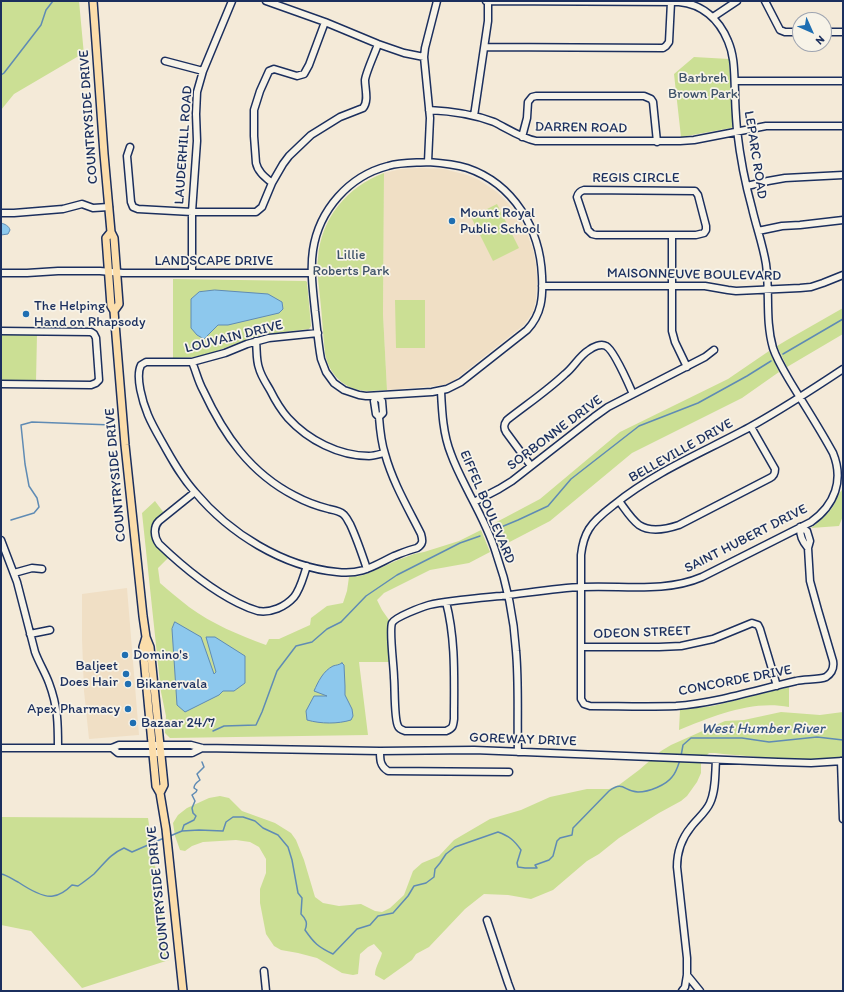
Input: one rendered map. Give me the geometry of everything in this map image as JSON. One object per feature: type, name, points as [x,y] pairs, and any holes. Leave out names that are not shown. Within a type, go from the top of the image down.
[{"type":"main road","name":"COUNTRYSIDE DRIVE","points":[[93,1],[111,232],[114,238],[117,272],[119,304],[114,311]]},
{"type":"main road","name":"COUNTRYSIDE DRIVE","points":[[111,232],[106,238],[108,272],[111,306],[114,311],[127,461],[146,637],[150,647],[161,753],[164,785],[160,793]]},
{"type":"main road","name":"COUNTRYSIDE DRIVE","points":[[146,637],[143,648],[152,753],[156,786],[160,793],[166,829],[183,991]]},
{"type":"street","name":"LAUDERHILL ROAD","points":[[192,273],[192,212],[197,155],[197,92],[232,1]]},
{"type":"street","points":[[266,1],[325,22],[378,44],[404,53],[424,57]]},
{"type":"street","points":[[428,162],[430,135],[424,57],[437,1]]},
{"type":"street","points":[[474,116],[488,22],[487,1]]},
{"type":"street","name":"LEPARC ROAD","points":[[487,1],[683,2],[693,5],[714,18],[725,34],[731,47],[734,61],[737,131],[747,186],[766,264],[767,290]]},
{"type":"street","points":[[714,18],[738,1]]},
{"type":"street","points":[[765,1],[780,30],[792,32]]},
{"type":"street","points":[[485,48],[663,48],[668,44],[670,39],[671,2]]},
{"type":"street","points":[[272,183],[262,174],[257,166],[254,136],[254,110],[260,91],[269,70],[274,69],[297,76],[304,74],[309,65],[325,22]]},
{"type":"street","points":[[832,32],[843,32]]},
{"type":"street","points":[[130,147],[127,156],[131,202],[134,207],[138,209],[192,212],[256,212],[262,207],[272,183],[289,156],[310,135],[340,116],[365,106],[365,78],[378,44]]},
{"type":"street","points":[[165,61],[204,71]]},
{"type":"street","points":[[735,81],[843,81]]},
{"type":"street","points":[[522,137],[527,118],[528,102],[532,97],[644,96],[651,99],[653,102],[657,142]]},
{"type":"street","name":"DARREN ROAD","points":[[429,110],[448,111],[474,116],[497,124],[522,137],[536,141],[687,141],[766,126],[843,126]]},
{"type":"street","points":[[428,162],[467,168],[486,177],[510,196],[521,210],[536,239],[540,258],[542,286],[541,304],[538,314],[532,325],[527,330],[461,382],[451,388],[426,393],[377,396],[366,396],[350,393],[339,387],[330,378],[321,359],[312,273],[313,250],[319,226],[327,210],[344,190],[361,177],[381,168],[402,163],[428,162]]},
{"type":"street","points":[[747,186],[785,178],[843,175]]},
{"type":"street","name":"REGIS CIRCLE","points":[[584,190],[695,191],[698,195],[706,230],[700,235],[672,235],[596,235],[589,233],[578,202],[578,194],[580,191],[584,190]]},
{"type":"street","points":[[1,214],[63,209],[82,204],[93,208],[109,207]]},
{"type":"street","points":[[758,231],[782,226],[843,220]]},
{"type":"street","points":[[672,235],[672,331],[673,337],[687,367]]},
{"type":"street","name":"LANDSCAPE DRIVE","points":[[1,273],[58,271],[312,273]]},
{"type":"street","name":"MAISONNEUVE BOULEVARD","points":[[542,286],[705,286],[728,290],[767,290],[811,286],[843,275]]},
{"type":"street","name":"SAINT HUBERT DRIVE","points":[[446,602],[449,612],[453,646],[453,726],[446,731],[401,730],[397,723],[391,631],[392,623],[396,618],[430,604],[446,602],[582,587],[665,586],[686,583],[708,574],[816,518],[826,508],[835,493],[838,475],[836,464],[833,453],[774,351],[769,330],[767,290]]},
{"type":"street","points":[[1,331],[91,332],[96,338],[99,380],[91,385],[1,384]]},
{"type":"street","name":"LOUVAIN DRIVE","points":[[318,333],[279,336],[256,341],[210,358],[192,362],[146,362],[141,364],[139,372],[143,399],[152,423],[178,470],[195,492],[219,518],[247,538],[271,552],[307,566],[332,572],[356,572],[367,569],[420,546],[422,540],[419,530],[394,481],[384,453],[380,432],[380,417],[383,413],[382,401],[377,396]]},
{"type":"street","points":[[256,341],[258,366],[262,376],[282,410],[299,429],[315,440],[340,451],[356,455],[370,456],[384,453]]},
{"type":"street","points":[[531,466],[504,429],[505,423],[564,375],[587,351],[602,345],[609,348],[633,394]]},
{"type":"street","name":"SORBONNE DRIVE","points":[[474,502],[506,484],[608,407],[705,358],[714,350]]},
{"type":"street","points":[[192,362],[202,389],[239,451],[262,474],[288,492],[315,505],[343,513],[355,535],[367,569]]},
{"type":"street","name":"BELLEVILLE DRIVE","points":[[582,587],[582,551],[584,539],[595,522],[619,501],[660,473],[750,427],[843,369]]},
{"type":"street","name":"EIFFEL BOULEVARD","points":[[440,391],[443,423],[450,452],[491,539],[508,595],[514,630],[516,655],[518,752]]},
{"type":"street","points":[[619,501],[640,525],[654,529],[666,528],[679,525],[770,478],[775,474],[775,469],[750,427]]},
{"type":"street","points":[[195,492],[159,521],[156,524],[155,531],[159,544],[208,585],[246,607],[258,611],[270,611],[280,607],[293,598],[301,586],[307,566]]},
{"type":"street","name":"CONCORDE DRIVE","points":[[582,587],[580,647],[581,698],[587,706],[677,706],[708,702],[804,679],[824,677],[830,673],[833,668],[833,661],[810,581],[808,548],[802,542],[800,527]]},
{"type":"street","points":[[1,540],[14,573],[38,660],[48,681],[55,702],[58,722],[58,748]]},
{"type":"street","points":[[14,573],[32,568],[42,569]]},
{"type":"street","name":"ODEON STREET","points":[[580,647],[681,646],[713,639],[752,623],[758,625],[760,629],[777,686]]},
{"type":"street","points":[[30,634],[50,630]]},
{"type":"street","name":"GOREWAY DRIVE","points":[[1,748],[112,748],[119,745],[192,745],[202,748],[380,751],[474,750],[810,763],[842,761]]},
{"type":"street","name":"GOREWAY DRIVE","points":[[112,748],[118,753],[192,753],[202,748]]},
{"type":"street","points":[[380,751],[381,762],[388,771],[509,772]]},
{"type":"street","points":[[682,991],[685,987],[688,975],[677,857],[682,842],[690,828],[710,803],[715,787],[716,760]]},
{"type":"street","points":[[842,761],[843,819]]},
{"type":"street","points":[[487,920],[511,991]]},
{"type":"street","points":[[264,971],[266,991]]},
{"type":"street","points":[[688,975],[700,991]]},
{"type":"shaded area","points":[[401,169],[444,169],[467,175],[479,180],[497,192],[508,203],[523,224],[533,249],[537,278],[536,300],[533,312],[524,325],[452,382],[444,385],[387,390],[383,314],[384,173]]},
{"type":"shaded area","points":[[127,588],[139,735],[89,739],[84,691],[82,594]]},
{"type":"green space","points":[[1,1],[79,1],[84,55],[77,57],[14,94],[1,110]]},
{"type":"green space","name":"Barbreh Brown Park","points":[[694,57],[729,59],[733,127],[681,137],[674,74]]},
{"type":"green space","name":"Lillie Roberts Park","points":[[384,173],[383,314],[387,390],[362,391],[346,385],[336,377],[329,366],[325,353],[317,263],[320,243],[324,230],[330,217],[338,206],[358,187]]},
{"type":"green space","points":[[497,204],[519,248],[493,261],[471,217]]},
{"type":"green space","points":[[173,279],[306,281],[311,326],[309,329],[267,334],[250,338],[212,353],[194,357],[173,358]]},
{"type":"green space","points":[[395,300],[425,300],[425,348],[396,348]]},
{"type":"green space","points":[[843,308],[843,334],[787,367],[777,346]]},
{"type":"green space","points":[[1,334],[37,334],[36,382],[1,381]]},
{"type":"green space","points":[[769,351],[779,372],[742,398],[632,453],[550,521],[500,547],[491,525],[540,499],[620,432],[728,379]]},
{"type":"green space","points":[[843,489],[843,516],[839,526],[811,528],[830,511]]},
{"type":"green space","points":[[155,501],[164,513],[152,524],[154,541],[169,557],[158,568],[160,583],[189,607],[207,619],[266,645],[269,639],[279,639],[310,625],[311,618],[327,606],[343,603],[349,577],[360,576],[414,554],[459,541],[481,530],[490,552],[469,563],[430,570],[384,593],[377,600],[389,620],[387,636],[391,662],[359,662],[368,735],[170,738],[165,733],[166,716],[161,692],[142,513]]},
{"type":"green space","points":[[789,687],[789,707],[775,705],[747,708],[719,715],[679,730],[680,710],[713,706]]},
{"type":"green space","points":[[781,712],[820,715],[843,712],[843,758],[794,760],[709,753],[701,764],[701,773],[697,782],[687,796],[681,801],[619,838],[599,854],[587,861],[553,890],[531,899],[508,895],[484,894],[465,909],[429,947],[416,954],[412,960],[384,980],[375,975],[382,953],[374,944],[360,954],[358,974],[353,975],[342,973],[317,958],[281,950],[274,946],[266,934],[260,903],[260,889],[266,873],[266,859],[259,847],[250,842],[236,840],[203,842],[192,846],[185,851],[180,850],[175,836],[173,823],[178,815],[187,808],[209,798],[220,796],[229,798],[242,811],[275,823],[291,833],[296,840],[304,860],[315,897],[323,903],[339,906],[361,904],[375,911],[382,912],[390,908],[404,895],[413,871],[422,863],[439,856],[454,840],[490,819],[521,810],[550,797],[587,789],[609,789],[619,785],[661,751],[671,745],[725,721],[744,720]]},
{"type":"green space","points":[[1,817],[148,818],[169,960],[82,988],[31,931],[1,925]]},
{"type":"water","points":[[1,223],[9,227],[10,230],[8,234],[1,235]]},
{"type":"water","points":[[215,290],[268,294],[282,302],[283,309],[279,313],[228,325],[218,325],[204,339],[197,335],[191,328],[191,299],[199,292]]},
{"type":"water","points":[[175,622],[201,637],[214,674],[216,672],[206,637],[215,637],[245,656],[245,683],[234,691],[223,691],[219,695],[185,712],[177,705],[172,629]]},
{"type":"water","points":[[342,663],[344,665],[345,695],[352,709],[353,716],[351,720],[329,723],[307,720],[306,711],[314,696],[327,696],[314,691],[321,677],[329,668]]},
{"type":"waterway","points":[[1,75],[41,25],[46,10],[53,1]]},
{"type":"waterway","points":[[783,354],[843,319]]},
{"type":"waterway","points":[[494,530],[548,506],[571,479],[639,426],[698,403],[771,361]]},
{"type":"waterway","points":[[11,520],[34,513],[39,507],[37,498],[29,486],[21,425],[32,422],[112,425]]},
{"type":"waterway","points":[[213,731],[224,726],[256,725],[277,671],[296,646],[312,642],[327,629],[341,622],[366,596],[397,575],[460,543],[480,536]]},
{"type":"waterway","name":"West Humber River","points":[[681,756],[683,745],[691,738],[742,738],[769,742],[817,737],[843,740]]},
{"type":"waterway","name":"West Humber River","points":[[170,836],[182,831],[223,831],[226,822],[233,817],[243,817],[255,821],[263,828],[278,835],[288,847],[292,860],[298,893],[302,898],[301,914],[306,921],[305,930],[317,944],[333,954],[357,929],[370,925],[378,916],[393,913],[408,896],[414,886],[426,883],[434,877],[435,869],[446,854],[455,847],[498,832],[511,839],[521,850],[517,863],[518,867],[537,868],[535,865],[549,860],[553,856],[557,841],[560,838],[572,835],[573,828],[609,791],[621,786],[633,792],[647,791],[657,788],[669,780],[677,769],[680,760]]},
{"type":"waterway","points":[[182,831],[184,825],[194,820],[196,816],[193,813],[192,808],[195,801],[192,795],[196,792],[197,790],[194,788],[200,780],[197,774],[204,767],[202,762]]},
{"type":"waterway","name":"West Humber River","points":[[1,874],[18,882],[30,890],[45,896],[59,895],[72,885],[78,886],[94,874],[111,856],[119,850],[124,848],[132,852],[164,838]]},
{"type":"place","name":"Mount Royal Public School","points":[[452,221]]},
{"type":"place","name":"The Helping Hand on Rhapsody","points":[[26,314]]},
{"type":"place","name":"Domino's","points":[[125,655]]},
{"type":"place","name":"Baljeet Does Hair","points":[[126,674]]},
{"type":"place","name":"Bikanervala","points":[[128,684]]},
{"type":"place","name":"Apex Pharmacy","points":[[128,709]]},
{"type":"place","name":"Bazaar 24/7","points":[[133,723]]}]
